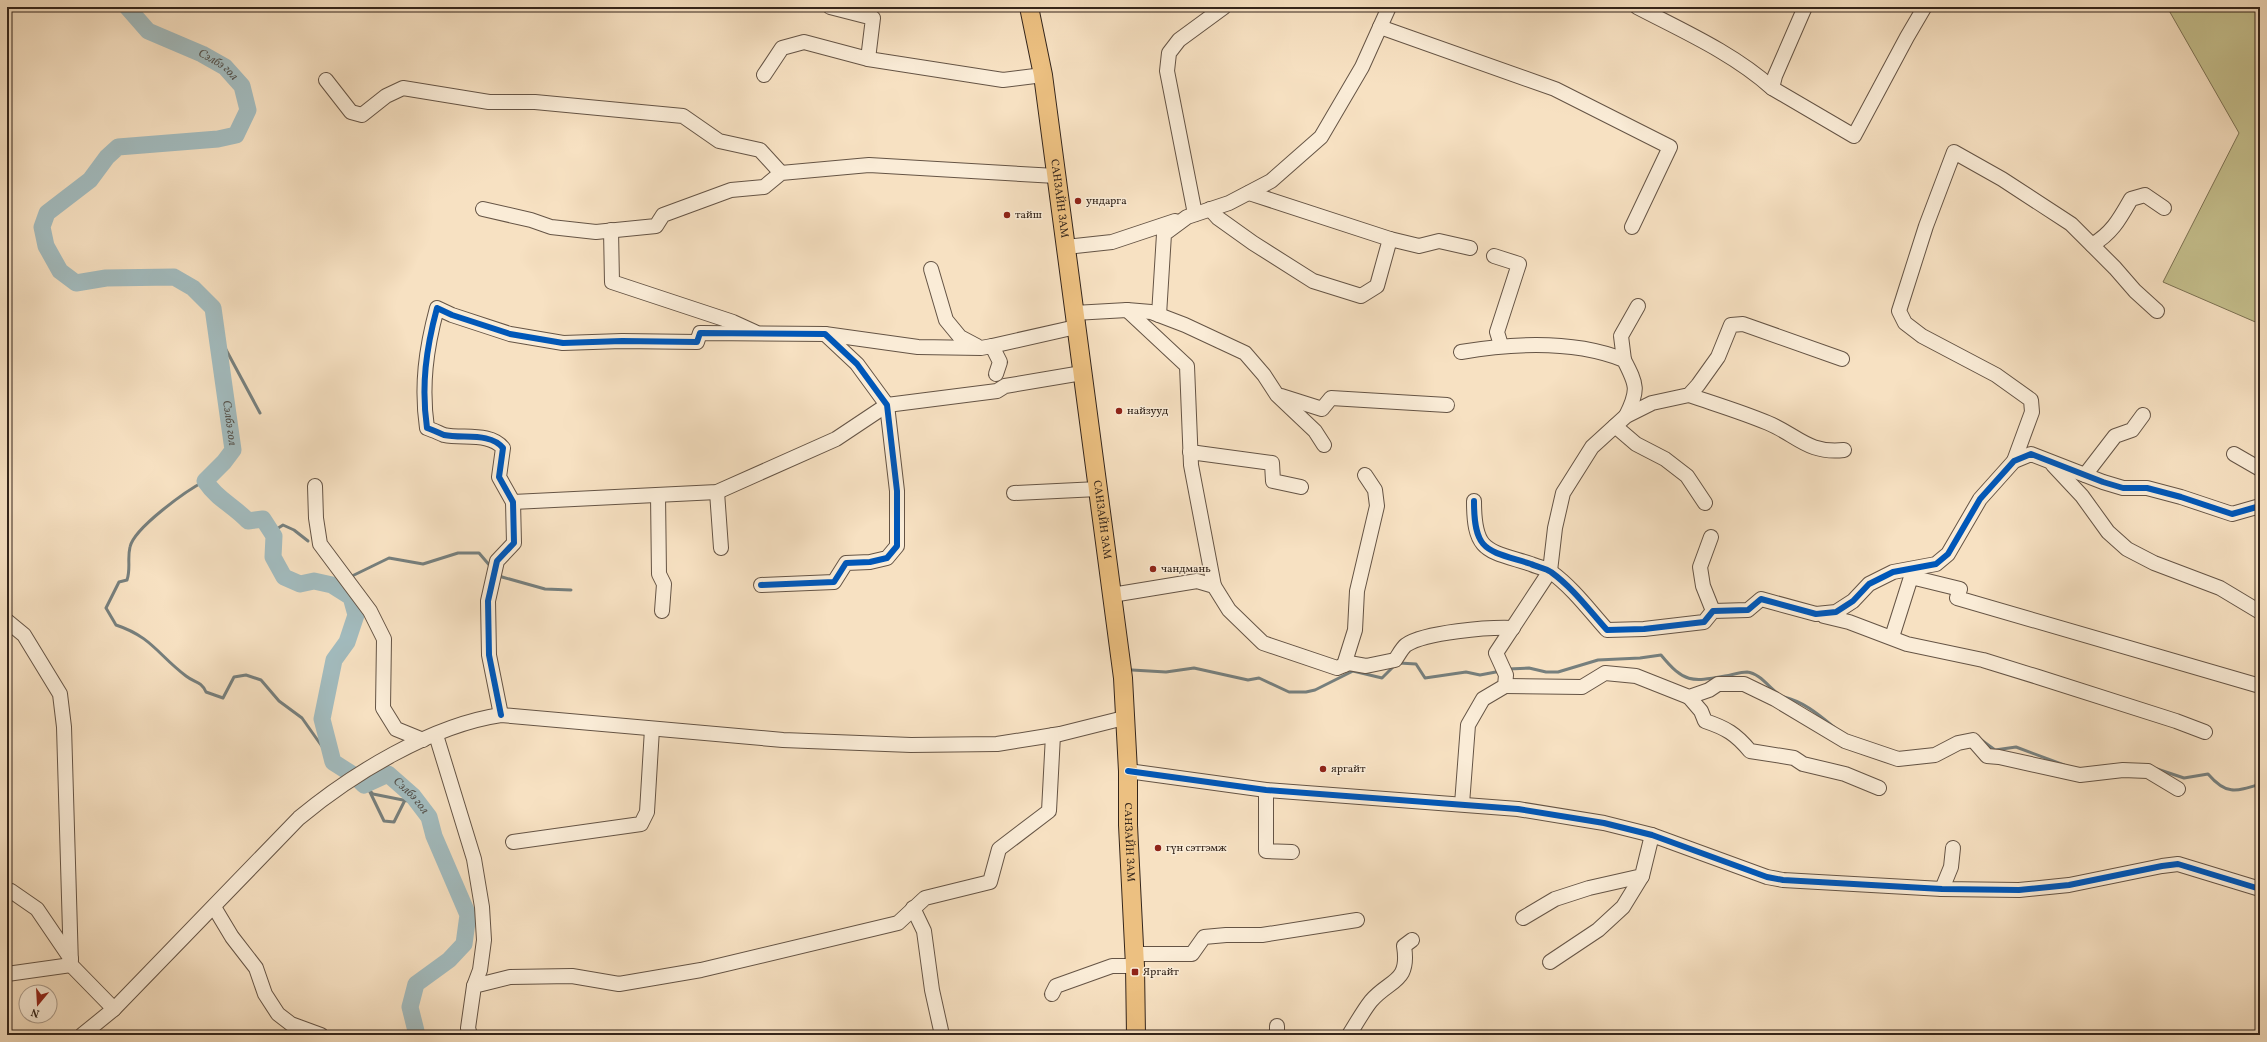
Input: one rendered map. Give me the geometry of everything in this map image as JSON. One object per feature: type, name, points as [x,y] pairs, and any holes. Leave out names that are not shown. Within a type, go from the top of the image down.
[{"type":"main road","name":"САНЗАЙН ЗАМ","points":[[1029,7],[1043,75],[1122,671],[1128,771],[1128,825],[1135,960],[1136,1035]]},
{"type":"street","points":[[830,7],[873,18],[868,59]]},
{"type":"street","points":[[1191,216],[1167,71],[1169,53],[1179,40],[1224,7]]},
{"type":"street","points":[[1066,247],[1112,242],[1210,209],[1249,193],[1271,181],[1322,137],[1362,67],[1389,7]]},
{"type":"street","points":[[1637,7],[1718,50],[1761,78],[1772,88],[1854,136],[1906,37],[1924,8]]},
{"type":"street","points":[[1772,88],[1775,76],[1805,7]]},
{"type":"street","points":[[1380,27],[1555,89],[1670,147],[1632,227]]},
{"type":"street","points":[[764,74],[782,48],[804,42],[868,59],[1003,80],[1043,75]]},
{"type":"street","points":[[326,80],[351,112],[362,115],[386,96],[403,88],[489,102],[535,102],[683,116],[719,141],[760,150],[781,173]]},
{"type":"street","points":[[1816,614],[1836,612],[1853,601],[1869,584],[1893,572],[1936,564],[1948,554],[1980,499],[2014,461],[2032,412],[2031,400],[1996,375],[1922,336],[1905,324],[1899,311],[1926,226],[1954,152],[1973,161],[2052,210],[2071,224],[2115,268],[2134,291],[2157,311]]},
{"type":"street","points":[[484,209],[531,220],[551,227],[596,232],[656,226],[663,215],[732,190],[764,187],[781,173],[869,165],[1056,176]]},
{"type":"street","points":[[1249,193],[1390,239],[1419,246],[1439,241],[1470,248]]},
{"type":"street","points":[[2092,245],[2107,236],[2131,200],[2145,195],[2164,208]]},
{"type":"street","points":[[1210,209],[1218,218],[1253,243],[1312,281],[1361,296],[1377,286],[1390,239]]},
{"type":"street","points":[[1159,315],[1164,234],[1191,216]]},
{"type":"street","points":[[611,230],[612,282],[732,322],[759,334]]},
{"type":"street","points":[[1494,256],[1519,264],[1497,332],[1501,345]]},
{"type":"street","points":[[931,269],[946,320],[960,337],[987,347],[1000,362],[996,374]]},
{"type":"street","points":[[1626,416],[1633,402],[1636,383],[1624,360],[1621,336],[1638,306]]},
{"type":"street","points":[[501,715],[489,655],[488,601],[497,561],[514,543],[513,502],[499,477],[503,448],[497,441],[486,438],[443,435],[427,428],[424,404],[424,371],[427,345],[438,308],[452,315],[510,334],[563,343],[622,341],[697,342],[700,333],[825,334],[918,347],[987,347],[1075,320],[1127,310],[1151,312],[1185,325],[1245,353],[1264,375],[1277,395],[1315,431],[1324,445]]},
{"type":"street","points":[[1127,310],[1187,366],[1190,452],[1214,586],[1229,610],[1263,643],[1312,661],[1337,668],[1349,663],[1366,666],[1395,660],[1406,645],[1430,637],[1486,628],[1513,628]]},
{"type":"street","points":[[1689,395],[1718,357],[1731,325],[1743,324],[1842,359]]},
{"type":"street","points":[[1185,325],[1219,330]]},
{"type":"street","points":[[761,585],[834,582],[846,563],[870,562],[887,558],[897,546],[897,491],[887,405],[857,364],[825,334]]},
{"type":"street","points":[[1461,352],[1501,345],[1558,346],[1609,354],[1624,360]]},
{"type":"street","points":[[513,502],[717,492],[836,439],[887,405],[997,391],[1005,386],[1082,373]]},
{"type":"street","points":[[1277,395],[1322,409],[1331,398],[1446,405]]},
{"type":"street","points":[[1505,686],[1506,675],[1496,653],[1550,571],[1555,528],[1562,493],[1592,447],[1626,416],[1652,403],[1689,395],[1770,424],[1801,443],[1829,452],[1844,450]]},
{"type":"street","points":[[2085,475],[2116,436],[2132,430],[2143,414]]},
{"type":"street","points":[[1615,426],[1636,444],[1665,459],[1687,476],[1705,503]]},
{"type":"street","points":[[1190,452],[1272,463],[1273,481],[1301,487]]},
{"type":"street","points":[[2014,461],[2031,454],[2123,488],[2147,488],[2181,497],[2232,514],[2260,506]]},
{"type":"street","points":[[2234,454],[2260,469]]},
{"type":"street","points":[[2050,461],[2082,496],[2108,532],[2128,549],[2154,563],[2220,588],[2260,612]]},
{"type":"street","points":[[1344,665],[1355,630],[1357,591],[1377,506],[1375,490],[1365,475]]},
{"type":"street","points":[[315,486],[316,518],[320,544],[370,611],[384,639],[383,708],[396,729],[430,737]]},
{"type":"street","points":[[1014,493],[1098,490]]},
{"type":"street","points":[[717,492],[721,548]]},
{"type":"street","points":[[658,495],[659,574],[664,584],[662,610]]},
{"type":"street","points":[[1474,501],[1474,523],[1479,539],[1488,551],[1550,571],[1574,592],[1607,630],[1644,629],[1704,622],[1713,611],[1748,610],[1761,599],[1849,622],[1935,651],[1983,660],[2176,721],[2205,732]]},
{"type":"street","points":[[1711,537],[1700,567],[1703,586],[1713,611]]},
{"type":"street","points":[[1892,637],[1911,576],[1960,589],[1957,598],[2260,686]]},
{"type":"street","points":[[1112,595],[1197,581],[1214,586]]},
{"type":"street","points":[[7,620],[24,635],[60,694],[63,704],[71,962]]},
{"type":"street","points":[[1462,804],[1468,725],[1483,699],[1505,686],[1582,687],[1605,673],[1636,676],[1689,697],[1701,711],[1705,721],[1720,726],[1738,737],[1750,751],[1794,758],[1803,764],[1845,774],[1879,788]]},
{"type":"street","points":[[1689,697],[1709,690],[1718,684],[1744,684],[1775,699],[1845,741],[1898,759],[1935,755],[1958,743],[1973,740],[1987,756],[1999,757],[2080,775],[2123,770],[2148,771],[2178,789]]},
{"type":"street","points":[[82,1035],[114,1009],[299,818],[328,794],[369,768],[430,737],[460,724],[501,715],[831,744],[903,745],[997,744],[1053,736],[1124,718]]},
{"type":"street","points":[[513,842],[641,824],[647,812],[652,729]]},
{"type":"street","points":[[474,986],[510,977],[564,976],[619,984],[701,970],[898,923],[925,898],[990,882],[999,849],[1049,811],[1053,736]]},
{"type":"street","points":[[430,737],[474,859],[482,907],[484,940],[480,970],[474,986],[468,1028],[470,1035]]},
{"type":"street","points":[[1128,771],[1266,790],[1518,809],[1604,823],[1652,835],[1760,875],[1783,880],[1942,889],[2019,890],[2069,886],[2162,866],[2178,864],[2260,889]]},
{"type":"street","points":[[1266,790],[1266,851],[1292,852]]},
{"type":"street","points":[[1550,962],[1598,930],[1623,907],[1642,876],[1652,835]]},
{"type":"street","points":[[1942,889],[1951,867],[1952,848]]},
{"type":"street","points":[[1523,918],[1555,899],[1589,888],[1642,876]]},
{"type":"street","points":[[7,892],[11,892],[37,909],[71,962],[114,1009]]},
{"type":"street","points":[[214,906],[232,937],[256,968],[265,994],[278,1014],[291,1024],[321,1035]]},
{"type":"street","points":[[914,908],[924,931],[932,990],[942,1035]]},
{"type":"street","points":[[1052,994],[1056,986],[1112,966],[1135,960],[1192,954],[1204,937],[1226,935],[1262,935],[1357,920]]},
{"type":"street","points":[[1349,1035],[1372,1000],[1398,979],[1406,961],[1404,946],[1412,940]]},
{"type":"street","points":[[7,974],[71,962]]},
{"type":"shaded area","points":[[2167,7],[2260,7],[2260,324],[2163,282],[2239,133]]},
{"type":"waterway","name":"Сэлбэ гол","points":[[127,7],[148,31],[202,54],[225,67],[242,86],[248,110],[236,135],[218,139],[118,147],[107,157],[90,180],[47,213],[42,227],[46,246],[60,271],[76,283],[106,278],[174,277],[193,288],[213,308],[233,450],[224,462],[205,481],[220,498],[248,521],[263,519],[274,536],[273,557],[284,577],[300,584],[314,581],[332,585],[351,597],[356,615],[347,642],[334,660],[322,719],[333,762],[355,776],[364,785],[388,774],[413,796],[429,817],[434,836],[468,915],[464,944],[449,960],[416,984],[410,1007],[417,1035]]},
{"type":"waterway","points":[[216,331],[260,413]]},
{"type":"waterway","points":[[205,481],[186,492],[162,510],[141,530],[130,547],[127,580],[119,582],[106,608],[116,625],[138,635],[147,641],[176,668],[200,684],[206,692],[223,698],[234,677],[246,675],[261,680],[279,701],[302,718],[333,762]]},
{"type":"waterway","points":[[272,532],[283,525],[294,530],[308,541]]},
{"type":"waterway","points":[[350,577],[389,558],[423,564],[458,553],[479,553],[491,567]]},
{"type":"waterway","points":[[498,574],[502,577],[545,589],[571,590]]},
{"type":"waterway","points":[[332,585],[344,582]]},
{"type":"waterway","points":[[1508,669],[1529,668],[1546,672],[1558,672],[1598,660],[1640,658],[1661,655],[1682,676],[1704,679],[1747,672],[1756,675],[1777,693]]},
{"type":"waterway","points":[[1399,663],[1416,664],[1425,678],[1466,672],[1480,675],[1501,671]]},
{"type":"waterway","points":[[1132,670],[1166,672],[1194,668],[1248,680],[1259,678],[1289,692],[1306,692],[1315,690],[1353,671],[1382,678],[1393,667]]},
{"type":"waterway","points":[[1784,697],[1804,705],[1834,727]]},
{"type":"waterway","points":[[1980,739],[1995,750],[2016,747],[2064,765]]},
{"type":"waterway","points":[[2157,769],[2184,778],[2208,774],[2220,786],[2231,790],[2244,789],[2260,784]]},
{"type":"waterway","points":[[364,785],[373,794],[418,803]]},
{"type":"waterway","points":[[369,790],[384,821],[394,822],[405,800]]},
{"type":"cycle path","points":[[501,715],[489,655],[488,601],[497,561],[514,543],[513,502],[499,477],[503,448],[498,443],[484,438],[444,435],[427,428],[424,397],[427,353],[437,308],[452,315],[510,334],[563,343],[622,341],[697,342],[700,333],[825,334],[857,364],[887,405],[897,491],[897,546],[887,558],[870,562],[846,563],[834,582],[761,585]]},
{"type":"cycle path","points":[[1474,501],[1477,531],[1480,540],[1486,547],[1504,556],[1551,572],[1574,592],[1607,630],[1644,629],[1704,622],[1713,611],[1748,610],[1761,599],[1816,614],[1836,612],[1853,601],[1869,584],[1893,572],[1936,564],[1948,554],[1980,499],[2014,461],[2031,454],[2103,482],[2123,488],[2147,488],[2181,497],[2232,514],[2260,506]]},
{"type":"cycle path","points":[[1128,771],[1266,790],[1518,809],[1604,823],[1652,835],[1767,877],[1783,880],[1942,889],[2019,890],[2069,885],[2178,864],[2260,889]]},
{"type":"place","name":"ундарга","points":[[1078,201]]},
{"type":"place","name":"тайш","points":[[1007,215]]},
{"type":"place","name":"найзууд","points":[[1119,411]]},
{"type":"place","name":"чандмань","points":[[1153,569]]},
{"type":"place","name":"яргайт","points":[[1323,769]]},
{"type":"place","name":"гүн сэтгэмж","points":[[1158,848]]},
{"type":"place","name":"Яргайт","points":[[1135,972]]}]
